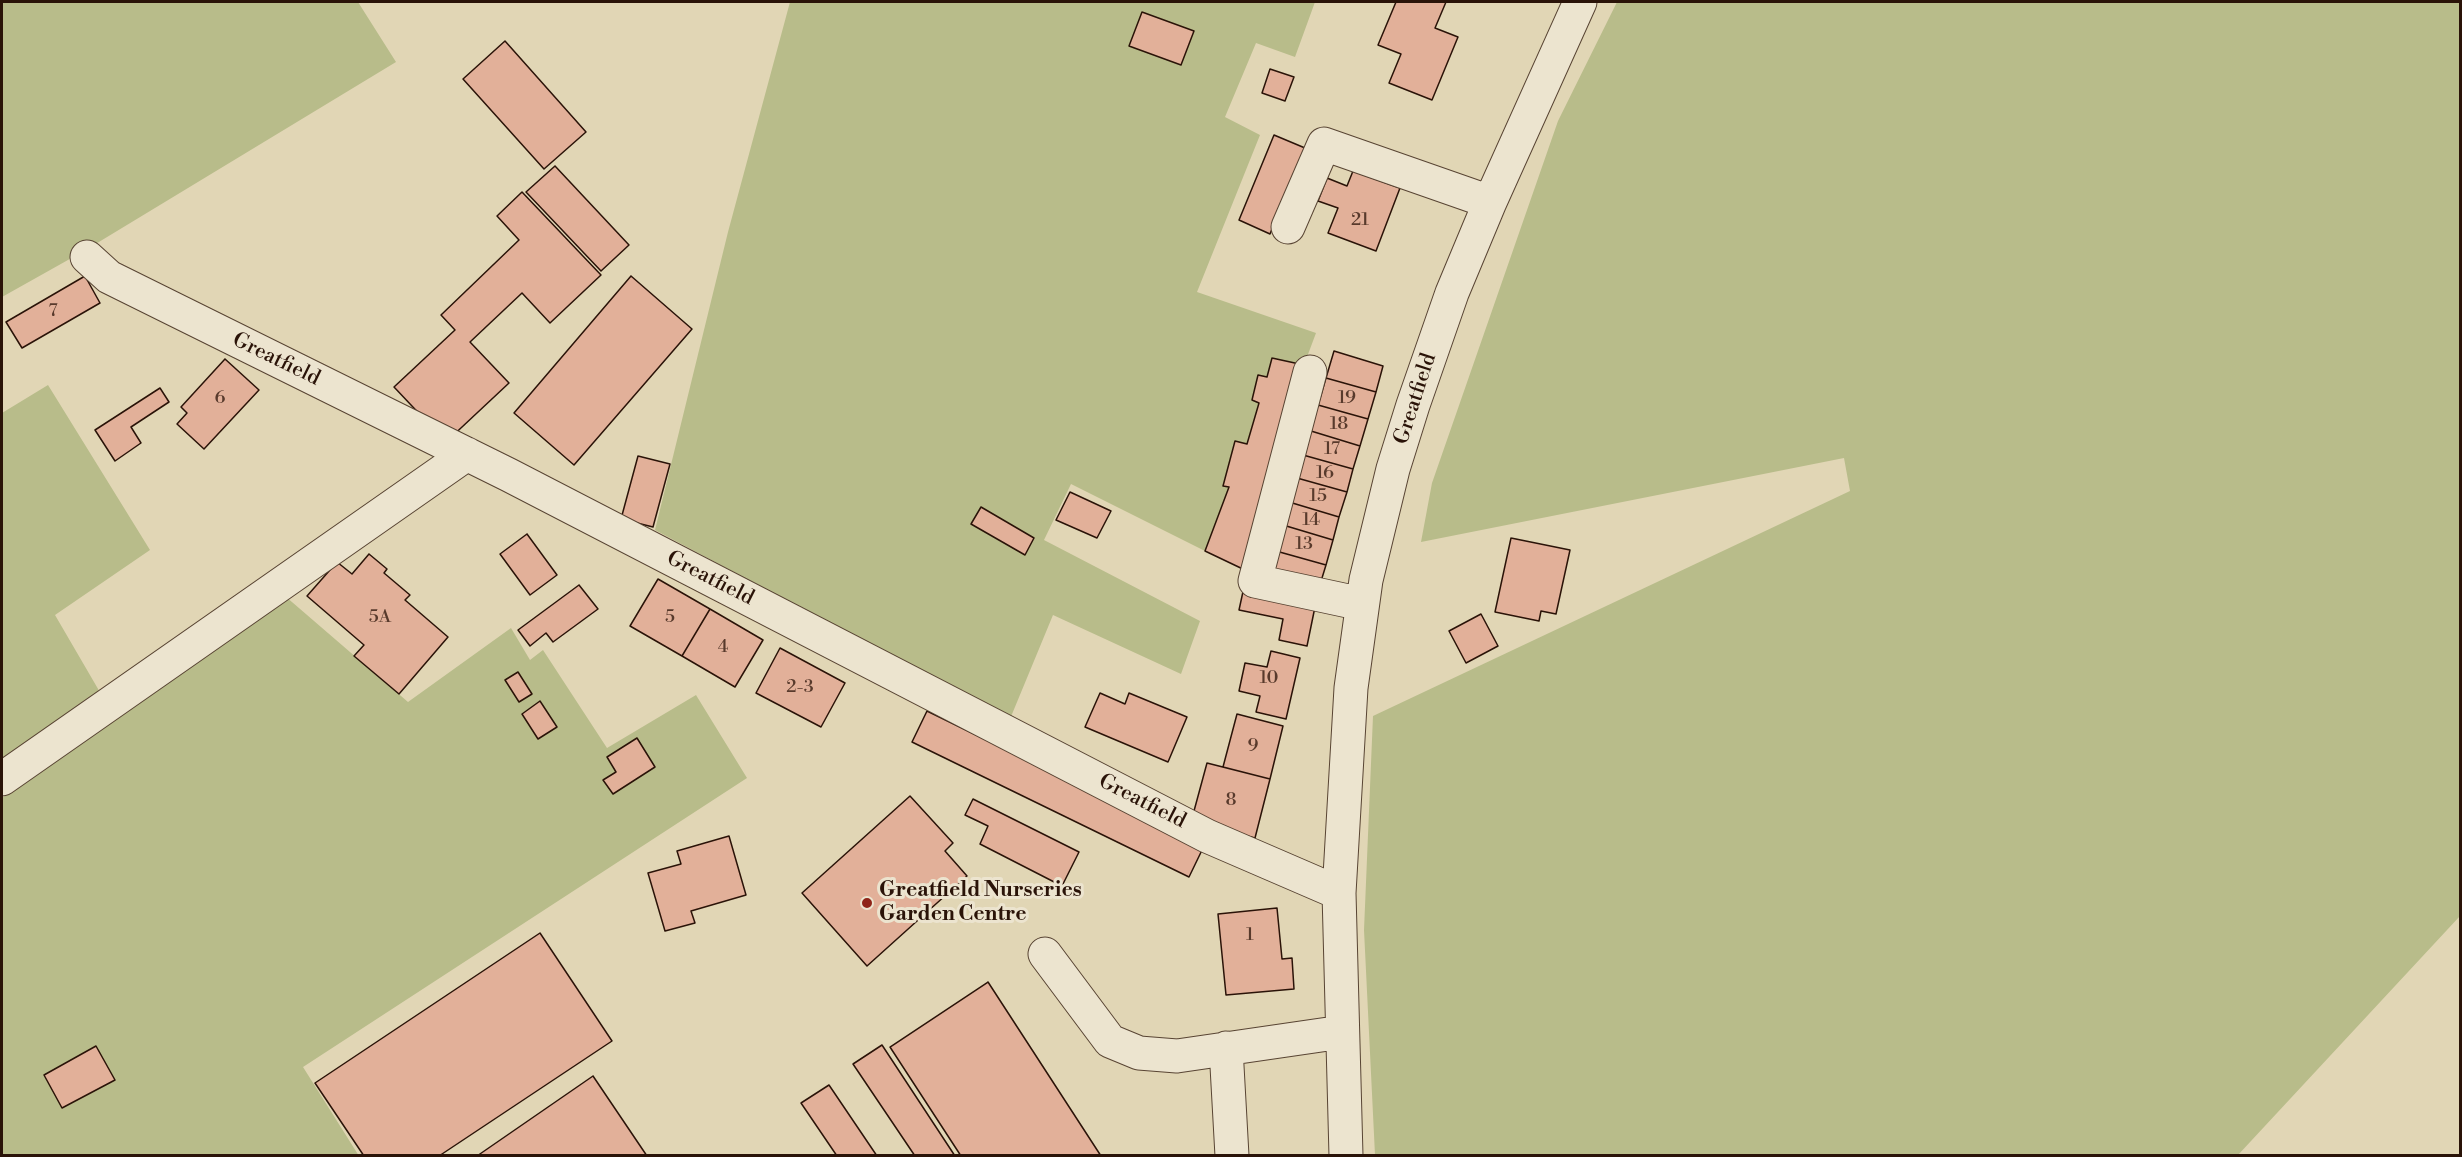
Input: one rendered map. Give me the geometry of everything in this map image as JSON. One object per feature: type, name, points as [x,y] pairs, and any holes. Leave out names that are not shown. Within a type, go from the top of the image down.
[{"type":"street","name":"Greatfield","points":[[1346,1155],[1339,892],[1350,699],[1362,604],[1394,470],[1413,405],[1452,293],[1490,202],[1580,2]]},
{"type":"street","points":[[1288,227],[1324,144],[1490,202]]},
{"type":"street","name":"Greatfield","points":[[87,257],[110,277],[467,454],[1207,836],[1339,892]]},
{"type":"street","points":[[1310,372],[1255,581],[1362,604]]},
{"type":"street","points":[[2,779],[467,454]]},
{"type":"street","points":[[1045,954],[1110,1041],[1139,1053],[1177,1056],[1342,1032]]},
{"type":"street","points":[[1226,1048],[1232,1155]]},
{"type":"green space","points":[[2,2],[358,2],[396,62],[84,251],[2,297]]},
{"type":"green space","points":[[790,2],[1315,2],[1295,57],[1256,43],[1225,117],[1260,135],[1197,292],[1316,333],[1304,365],[1272,358],[1267,377],[1258,376],[1252,400],[1259,403],[1247,444],[1235,441],[1223,485],[1229,487],[1205,551],[1071,484],[1044,540],[1200,621],[1181,674],[1053,615],[1010,719],[655,530],[728,232]]},
{"type":"green space","points":[[1617,2],[2460,2],[2460,916],[2238,1155],[1375,1155],[1364,930],[1373,716],[1850,491],[1844,458],[1421,542],[1432,483],[1558,121]]},
{"type":"green space","points":[[48,385],[150,550],[55,615],[101,694],[2,763],[2,413]]},
{"type":"green space","points":[[285,596],[408,702],[511,628],[530,660],[543,650],[607,748],[696,695],[747,778],[303,1067],[359,1156],[2,1155],[2,798]]},
{"type":"building","points":[[1396,2],[1446,2],[1435,28],[1458,37],[1432,100],[1389,83],[1401,54],[1378,45]]},
{"type":"building","points":[[1142,12],[1194,31],[1181,65],[1129,46]]},
{"type":"building","points":[[505,41],[586,132],[544,169],[463,79]]},
{"type":"building","points":[[1270,69],[1294,77],[1285,101],[1262,93]]},
{"type":"building","points":[[1274,135],[1305,148],[1270,234],[1239,220]]},
{"type":"building","points":[[555,166],[629,245],[601,271],[526,192]]},
{"type":"building","points":[[1353,171],[1400,188],[1376,251],[1328,233],[1338,208],[1318,201],[1327,178],[1347,186]]},
{"type":"building","points":[[522,192],[601,275],[550,323],[522,293],[470,342],[509,383],[446,442],[394,387],[455,330],[441,315],[519,240],[497,216]]},
{"type":"building","points":[[85,276],[100,303],[22,348],[6,322]]},
{"type":"building","points":[[631,276],[692,329],[574,465],[514,413]]},
{"type":"building","points":[[1334,351],[1383,366],[1376,392],[1326,378]]},
{"type":"building","points":[[1272,358],[1304,365],[1247,571],[1205,551],[1229,487],[1223,486],[1235,441],[1247,444],[1259,403],[1252,400],[1258,375],[1267,377]]},
{"type":"building","points":[[225,359],[259,390],[204,449],[177,424],[187,413],[181,407]]},
{"type":"building","points":[[1326,378],[1376,392],[1368,419],[1318,405]]},
{"type":"building","points":[[160,388],[169,402],[131,427],[141,443],[115,461],[95,430]]},
{"type":"building","points":[[1318,405],[1368,419],[1360,446],[1311,431]]},
{"type":"building","points":[[1311,431],[1360,446],[1353,469],[1303,455]]},
{"type":"building","points":[[1303,455],[1353,469],[1347,492],[1297,478]]},
{"type":"building","points":[[638,456],[670,464],[653,527],[621,519]]},
{"type":"building","points":[[1297,478],[1347,492],[1339,517],[1289,502]]},
{"type":"building","points":[[1070,492],[1111,511],[1097,538],[1056,520]]},
{"type":"building","points":[[1289,502],[1339,517],[1333,540],[1283,525]]},
{"type":"building","points":[[981,507],[1034,538],[1025,555],[971,524]]},
{"type":"building","points":[[1283,525],[1333,540],[1326,565],[1276,551]]},
{"type":"building","points":[[527,534],[557,575],[530,595],[500,554]]},
{"type":"building","points":[[1511,538],[1570,550],[1556,614],[1541,611],[1539,621],[1495,612]]},
{"type":"building","points":[[1276,551],[1326,565],[1318,591],[1268,577]]},
{"type":"building","points":[[369,554],[387,569],[384,573],[410,595],[405,600],[448,637],[399,694],[354,656],[364,645],[307,596],[337,562],[352,574]]},
{"type":"building","points":[[658,579],[710,609],[682,656],[630,626]]},
{"type":"building","points":[[579,585],[598,609],[553,642],[546,633],[530,646],[518,630]]},
{"type":"building","points":[[1244,587],[1316,602],[1307,646],[1279,640],[1283,619],[1239,610]]},
{"type":"building","points":[[710,609],[763,640],[735,687],[682,656]]},
{"type":"building","points":[[1481,614],[1498,646],[1466,663],[1449,631]]},
{"type":"building","points":[[780,648],[845,683],[821,727],[756,693]]},
{"type":"building","points":[[1271,651],[1300,658],[1286,719],[1256,712],[1260,696],[1239,691],[1245,663],[1267,667]]},
{"type":"building","points":[[518,672],[532,694],[519,702],[505,680]]},
{"type":"building","points":[[1100,693],[1125,704],[1129,693],[1187,717],[1168,762],[1085,727]]},
{"type":"building","points":[[540,701],[557,727],[538,739],[522,714]]},
{"type":"building","points":[[927,711],[1204,846],[1189,877],[912,742]]},
{"type":"building","points":[[1237,714],[1283,726],[1270,779],[1223,767]]},
{"type":"building","points":[[637,738],[655,767],[613,794],[603,780],[616,772],[607,757]]},
{"type":"building","points":[[1207,763],[1270,779],[1255,838],[1191,822]]},
{"type":"building","points":[[910,796],[953,843],[945,851],[967,876],[867,966],[802,893]]},
{"type":"building","points":[[973,799],[1079,852],[1062,886],[980,844],[988,826],[965,815]]},
{"type":"building","points":[[729,836],[746,895],[691,911],[695,923],[665,931],[648,873],[681,864],[677,851]]},
{"type":"building","points":[[1277,908],[1282,959],[1292,958],[1294,989],[1226,995],[1218,914]]},
{"type":"building","points":[[540,933],[612,1041],[439,1156],[364,1156],[315,1083]]},
{"type":"building","points":[[988,982],[1101,1156],[961,1156],[890,1047]]},
{"type":"building","points":[[882,1045],[955,1156],[915,1156],[853,1064]]},
{"type":"building","points":[[96,1046],[115,1080],[62,1108],[44,1075]]},
{"type":"building","points":[[593,1076],[647,1156],[477,1156]]},
{"type":"building","points":[[829,1085],[877,1156],[837,1156],[801,1103]]},
{"type":"place","name":"Greatfield Nurseries Garden Centre","points":[[867,903]]}]
